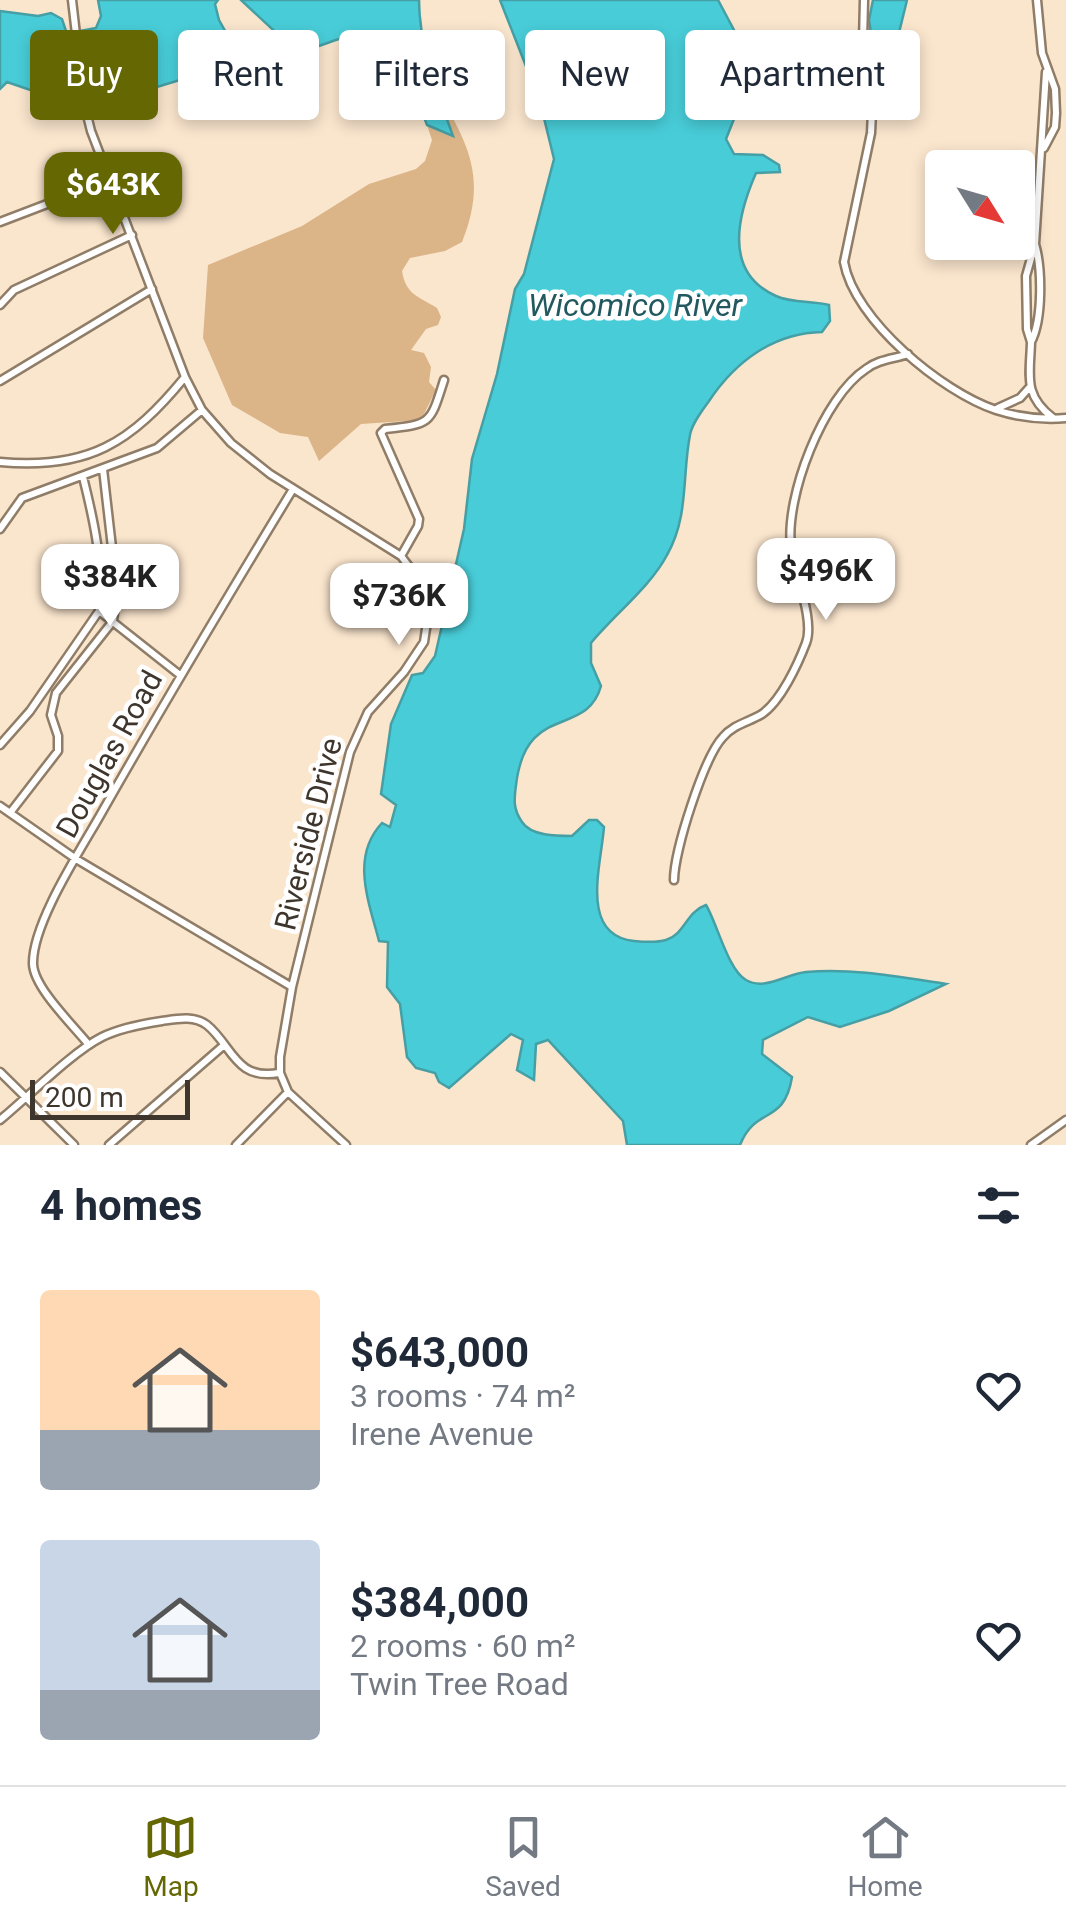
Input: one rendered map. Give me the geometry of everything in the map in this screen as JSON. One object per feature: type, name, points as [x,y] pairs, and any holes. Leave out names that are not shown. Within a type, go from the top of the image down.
[{"type":"street","name":"Riverside Drive","points":[[72,0],[84,103],[185,377],[202,410],[231,443],[293,489],[401,556],[426,596],[427,634],[420,652],[358,729],[292,986],[280,1073]]},
{"type":"street","points":[[864,0],[871,133],[844,262],[848,281],[861,302],[908,354],[962,393],[994,409],[1066,418]]},
{"type":"street","points":[[1037,0],[1046,72],[1035,244],[1040,265],[1030,387],[1040,408],[1054,419]]},
{"type":"street","points":[[1044,150],[1055,128],[1056,112],[1054,89],[1046,72]]},
{"type":"street","points":[[0,222],[110,180]]},
{"type":"street","points":[[0,305],[14,290],[132,235]]},
{"type":"street","points":[[1030,260],[1026,276],[1027,328],[1032,342]]},
{"type":"street","points":[[0,381],[152,289]]},
{"type":"street","points":[[674,880],[676,858],[714,749],[736,726],[772,706],[806,643],[808,624],[789,520],[816,438],[828,413],[855,376],[887,358],[908,354]]},
{"type":"street","points":[[0,462],[58,461],[126,438],[185,377]]},
{"type":"street","points":[[401,556],[419,518],[382,434],[385,429],[419,425],[430,419],[444,380]]},
{"type":"street","points":[[994,409],[1020,398],[1030,387]]},
{"type":"street","points":[[0,529],[18,500],[157,448],[202,410]]},
{"type":"street","points":[[10,813],[58,751],[51,715],[56,693],[113,621],[117,590],[102,470]]},
{"type":"street","points":[[0,745],[30,711],[100,611],[101,581],[94,522],[82,477]]},
{"type":"street","name":"Douglas Road","points":[[89,1044],[37,980],[33,962],[37,940],[53,901],[180,675],[293,489]]},
{"type":"street","points":[[100,611],[180,675]]},
{"type":"street","points":[[0,806],[76,859],[292,986]]},
{"type":"street","points":[[0,1120],[89,1044],[128,1028],[187,1018],[206,1024],[232,1058],[252,1071],[280,1073],[288,1092],[346,1145]]},
{"type":"street","points":[[109,1145],[223,1046]]},
{"type":"street","points":[[0,1072],[74,1145]]},
{"type":"street","points":[[236,1145],[288,1092]]},
{"type":"street","points":[[1031,1145],[1066,1120]]},
{"type":"shaded area","points":[[448,120],[453,120],[465,144],[474,179],[470,219],[462,242],[445,251],[410,258],[402,271],[410,290],[437,308],[441,317],[438,325],[426,329],[411,350],[424,353],[431,367],[429,382],[436,390],[421,420],[361,424],[319,461],[308,437],[280,433],[232,405],[203,338],[208,265],[302,226],[369,184],[416,169],[425,161],[432,140],[427,125],[453,135]]},
{"type":"water","points":[[98,0],[218,0],[215,4],[225,30],[178,30],[178,81],[158,87],[158,30],[85,30],[96,28],[101,16]]},
{"type":"water","points":[[241,0],[419,0],[422,30],[339,30],[339,39],[319,45],[319,30],[273,30]]},
{"type":"water","name":"Wicomico River","points":[[500,0],[718,0],[734,30],[685,30],[685,120],[734,120],[726,139],[734,154],[763,155],[779,165],[780,172],[756,173],[740,224],[741,257],[759,286],[776,296],[829,305],[830,321],[822,332],[787,338],[757,352],[719,387],[698,417],[690,435],[684,496],[674,541],[660,567],[591,643],[591,663],[601,686],[593,702],[531,742],[522,759],[515,790],[517,813],[532,830],[572,836],[589,820],[597,820],[604,827],[597,896],[606,926],[617,936],[638,941],[666,940],[706,905],[734,967],[753,983],[768,983],[798,973],[842,971],[946,984],[889,1011],[840,1027],[808,1017],[763,1040],[762,1054],[792,1077],[783,1103],[754,1124],[740,1145],[627,1145],[623,1121],[548,1040],[536,1044],[534,1080],[517,1070],[523,1040],[511,1034],[449,1088],[439,1082],[435,1073],[416,1068],[407,1057],[400,1004],[387,987],[388,942],[379,941],[367,895],[367,850],[382,823],[390,827],[396,805],[381,794],[391,724],[412,675],[423,673],[435,656],[464,529],[472,459],[497,374],[515,289],[524,274],[554,159],[544,120],[665,120],[665,30],[525,30],[525,64]]},
{"type":"water","points":[[873,0],[907,0],[900,30],[870,30]]},
{"type":"water","points":[[0,11],[38,16],[51,13],[62,19],[66,30],[30,30],[30,90],[7,82],[0,89]]},
{"type":"water","points":[[425,120],[447,120],[453,136],[427,125]]}]
